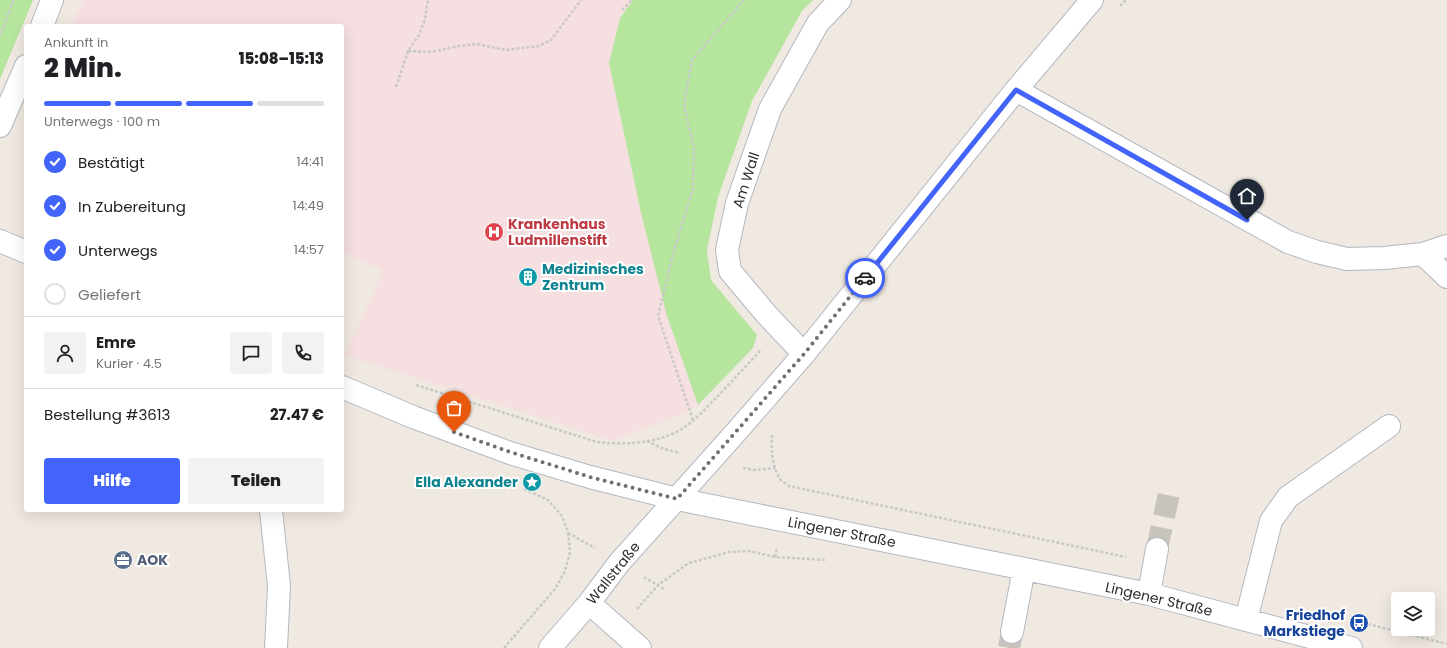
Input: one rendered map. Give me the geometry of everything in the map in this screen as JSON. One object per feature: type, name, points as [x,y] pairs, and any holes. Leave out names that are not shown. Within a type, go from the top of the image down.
[{"type":"street","points":[[43,24],[52,0]]},
{"type":"street","name":"Am Wall","points":[[804,354],[730,271],[727,250],[737,203],[770,109],[818,23],[840,0]]},
{"type":"street","name":"Wallstraße","points":[[550,648],[589,603],[619,563],[804,354],[1016,90],[1092,0]]},
{"type":"street","points":[[0,126],[24,71]]},
{"type":"street","points":[[1016,90],[1288,242],[1317,252],[1347,259],[1384,258],[1423,254],[1447,246]]},
{"type":"street","points":[[0,241],[24,251]]},
{"type":"street","points":[[1423,254],[1447,277]]},
{"type":"street","name":"Lingener Straße","points":[[344,388],[413,417],[510,452],[590,477],[677,499],[1149,594],[1351,648]]},
{"type":"street","points":[[1246,620],[1271,521],[1288,497],[1389,426]]},
{"type":"street","points":[[271,512],[279,586],[276,648]]},
{"type":"street","points":[[1149,594],[1157,549]]},
{"type":"street","points":[[1012,632],[1024,569]]},
{"type":"street","points":[[589,603],[640,648]]},
{"type":"path","points":[[0,36],[14,0]]},
{"type":"path","points":[[396,87],[408,51],[419,35],[425,20],[428,0]]},
{"type":"path","points":[[408,51],[431,52],[476,44],[506,50],[539,46],[551,40],[581,0]]},
{"type":"path","points":[[622,10],[632,0]]},
{"type":"path","points":[[694,420],[658,316],[672,258],[693,188],[694,150],[684,105],[692,60],[744,0]]},
{"type":"path","points":[[409,383],[597,442],[615,444],[647,441],[664,437],[681,430],[694,420],[781,330]]},
{"type":"path","points":[[776,468],[781,479],[789,486]]},
{"type":"path","points":[[504,648],[555,589],[565,571],[570,552],[568,532]]},
{"type":"path","points":[[664,589],[658,586],[689,563],[729,552],[750,551],[775,557]]},
{"type":"shaded area","name":"Krankenhaus Ludmillenstift","points":[[83,0],[633,0],[620,18],[641,213],[667,316],[698,405],[681,415],[612,441],[344,355],[374,293],[382,270],[344,253],[344,24],[72,24]]},
{"type":"green space","points":[[0,0],[33,0],[0,79]]},
{"type":"green space","points":[[633,0],[813,0],[802,11],[752,101],[718,197],[707,250],[711,280],[757,335],[753,348],[698,405],[667,316],[641,213],[609,63],[620,18]]},
{"type":"tunnel","points":[[1157,549],[1170,489]]},
{"type":"tunnel","points":[[1009,648],[1012,632]]},
{"type":"way so far","points":[[454,432],[510,452],[590,477],[677,499],[804,354],[865,278]]},
{"type":"place","name":"Krankenhaus Ludmillenstift","points":[[494,232]]},
{"type":"place","name":"Medizinisches Zentrum","points":[[528,277]]},
{"type":"place","name":"Ella Alexander","points":[[532,482]]},
{"type":"place","name":"AOK","points":[[123,560]]},
{"type":"place","name":"Friedhof Markstiege","points":[[1359,623]]},
{"type":"route","points":[[865,278],[1016,90],[1247,220]]}]
